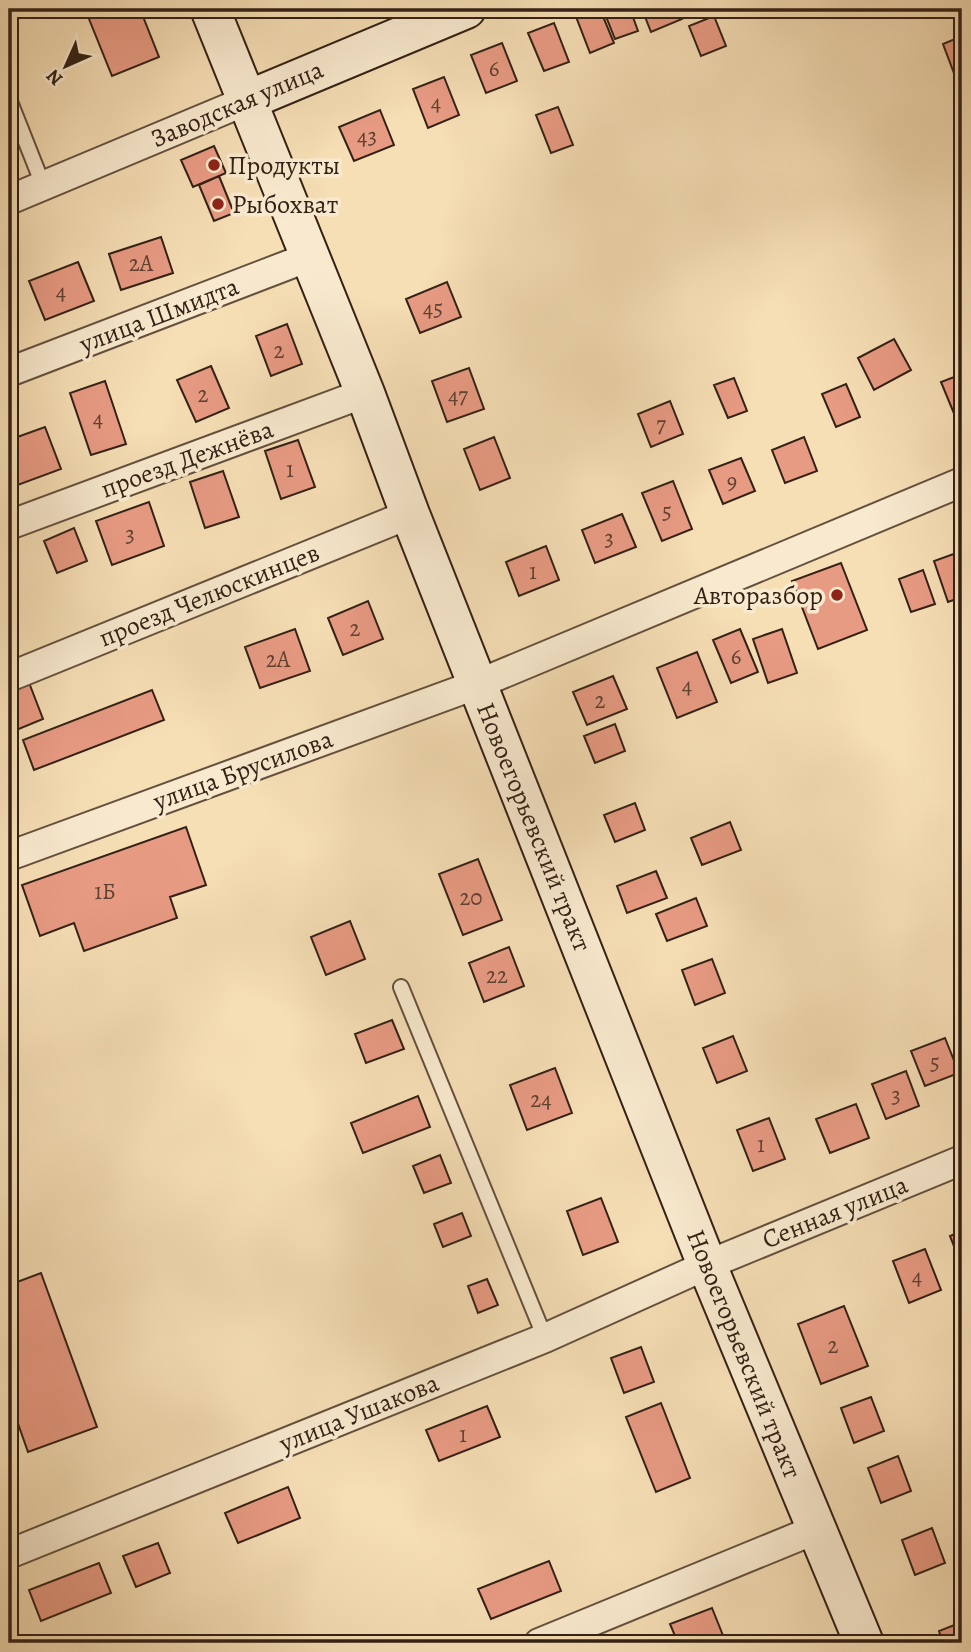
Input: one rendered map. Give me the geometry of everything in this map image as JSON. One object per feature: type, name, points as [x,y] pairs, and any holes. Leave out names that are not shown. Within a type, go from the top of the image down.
[{"type":"main road","name":"Новоегорьевский тракт","points":[[210,9],[365,393],[410,514],[707,1265],[864,1643]]},
{"type":"main road","name":"Заводская улица","points":[[248,100],[466,9]]},
{"type":"street","name":"Заводская улица","points":[[9,200],[248,100]]},
{"type":"street","name":"улица Шмидта","points":[[9,372],[309,257]]},
{"type":"street","name":"проезд Дежнёва","points":[[9,525],[365,393]]},
{"type":"street","name":"улица Брусилова","points":[[9,856],[478,684],[962,482]]},
{"type":"street","name":"проезд Челюскинцев","points":[[9,677],[410,514]]},
{"type":"street","name":"Сенная улица","points":[[707,1265],[962,1160]]},
{"type":"street","name":"улица Ушакова","points":[[9,1554],[545,1338],[707,1265]]},
{"type":"street","points":[[539,1643],[817,1529]]},
{"type":"lane","points":[[9,99],[43,185]]},
{"type":"lane","points":[[401,987],[545,1338]]},
{"type":"building","points":[[85,9],[140,9],[159,57],[112,76]]},
{"type":"building","points":[[600,9],[614,43],[590,53],[575,14]]},
{"type":"building","points":[[603,9],[630,9],[638,31],[615,39]]},
{"type":"building","points":[[642,9],[678,9],[682,19],[651,32]]},
{"type":"building","points":[[714,16],[726,46],[701,56],[689,26]]},
{"type":"building","points":[[554,23],[569,62],[544,71],[528,33]]},
{"type":"building","points":[[962,36],[962,73],[955,76],[943,44]]},
{"type":"building","points":[[502,43],[517,81],[486,93],[471,55]]},
{"type":"building","points":[[444,77],[459,115],[428,128],[413,89]]},
{"type":"building","points":[[558,107],[573,145],[551,153],[536,115]]},
{"type":"building","points":[[380,110],[394,145],[354,161],[339,127]]},
{"type":"building","points":[[214,146],[226,173],[193,187],[181,160]]},
{"type":"building","points":[[219,176],[234,213],[214,221],[199,185]]},
{"type":"building","points":[[161,237],[173,273],[121,290],[109,254]]},
{"type":"building","points":[[78,262],[94,301],[45,320],[29,281]]},
{"type":"building","points":[[447,282],[461,317],[420,333],[406,299]]},
{"type":"building","points":[[287,324],[302,364],[271,376],[256,336]]},
{"type":"building","points":[[894,339],[911,370],[874,390],[858,358]]},
{"type":"building","points":[[211,366],[229,408],[196,422],[177,380]]},
{"type":"building","points":[[469,368],[484,409],[447,422],[432,381]]},
{"type":"building","points":[[962,374],[962,413],[955,416],[941,382]]},
{"type":"building","points":[[734,378],[747,411],[728,418],[714,385]]},
{"type":"building","points":[[105,381],[126,444],[91,455],[70,393]]},
{"type":"building","points":[[846,384],[860,417],[836,427],[822,394]]},
{"type":"building","points":[[670,401],[683,434],[651,447],[638,414]]},
{"type":"building","points":[[45,427],[61,469],[15,486],[9,469],[9,440]]},
{"type":"building","points":[[494,437],[510,478],[480,490],[464,449]]},
{"type":"building","points":[[804,437],[817,471],[785,483],[772,450]]},
{"type":"building","points":[[298,440],[315,487],[281,499],[265,451]]},
{"type":"building","points":[[741,458],[755,491],[723,504],[709,470]]},
{"type":"building","points":[[223,471],[239,517],[205,528],[190,482]]},
{"type":"building","points":[[673,481],[692,529],[662,541],[642,493]]},
{"type":"building","points":[[149,502],[164,546],[112,565],[96,521]]},
{"type":"building","points":[[622,514],[636,547],[595,563],[582,530]]},
{"type":"building","points":[[74,528],[87,561],[57,573],[44,541]]},
{"type":"building","points":[[546,546],[559,580],[519,596],[506,562]]},
{"type":"building","points":[[962,551],[962,597],[948,602],[934,561]]},
{"type":"building","points":[[841,563],[867,630],[818,649],[792,581]]},
{"type":"building","points":[[923,570],[935,604],[911,612],[899,579]]},
{"type":"building","points":[[368,601],[383,639],[343,655],[328,618]]},
{"type":"building","points":[[295,629],[310,671],[260,688],[245,647]]},
{"type":"building","points":[[740,629],[758,672],[731,683],[713,640]]},
{"type":"building","points":[[782,629],[797,673],[768,683],[753,639]]},
{"type":"building","points":[[697,652],[717,702],[677,718],[657,668]]},
{"type":"building","points":[[613,676],[627,709],[587,725],[573,692]]},
{"type":"building","points":[[28,680],[43,719],[9,733],[9,688]]},
{"type":"building","points":[[152,690],[164,720],[34,770],[23,740]]},
{"type":"building","points":[[615,724],[625,751],[595,763],[584,736]]},
{"type":"building","points":[[635,803],[645,830],[615,842],[604,815]]},
{"type":"building","points":[[730,822],[741,850],[702,865],[691,838]]},
{"type":"building","points":[[186,827],[206,885],[170,897],[177,918],[84,951],[74,923],[40,936],[22,885]]},
{"type":"building","points":[[478,859],[502,920],[463,935],[439,874]]},
{"type":"building","points":[[656,871],[667,898],[627,913],[617,886]]},
{"type":"building","points":[[696,898],[707,926],[667,941],[656,914]]},
{"type":"building","points":[[350,921],[365,959],[326,975],[311,937]]},
{"type":"building","points":[[509,947],[524,986],[484,1002],[469,963]]},
{"type":"building","points":[[712,959],[725,993],[695,1005],[682,970]]},
{"type":"building","points":[[392,1020],[404,1049],[366,1063],[355,1034]]},
{"type":"building","points":[[733,1036],[747,1071],[717,1083],[703,1048]]},
{"type":"building","points":[[945,1038],[959,1073],[925,1086],[911,1051]]},
{"type":"building","points":[[555,1068],[572,1113],[527,1130],[510,1085]]},
{"type":"building","points":[[906,1071],[919,1106],[886,1119],[872,1084]]},
{"type":"building","points":[[418,1096],[430,1127],[363,1153],[351,1123]]},
{"type":"building","points":[[856,1104],[869,1138],[830,1153],[816,1119]]},
{"type":"building","points":[[769,1118],[785,1159],[753,1171],[737,1130]]},
{"type":"building","points":[[440,1155],[451,1183],[424,1193],[413,1166]]},
{"type":"building","points":[[601,1198],[618,1242],[583,1255],[567,1211]]},
{"type":"building","points":[[462,1213],[471,1236],[443,1247],[434,1224]]},
{"type":"building","points":[[962,1231],[962,1267],[950,1236]]},
{"type":"building","points":[[925,1249],[941,1290],[909,1303],[893,1261]]},
{"type":"building","points":[[41,1273],[97,1427],[28,1452],[9,1398],[9,1285]]},
{"type":"building","points":[[487,1279],[498,1305],[478,1313],[468,1286]]},
{"type":"building","points":[[844,1306],[868,1366],[821,1384],[798,1324]]},
{"type":"building","points":[[641,1347],[654,1382],[624,1393],[611,1358]]},
{"type":"building","points":[[871,1397],[884,1431],[854,1443],[841,1408]]},
{"type":"building","points":[[661,1403],[690,1478],[656,1492],[626,1417]]},
{"type":"building","points":[[487,1406],[500,1437],[439,1461],[426,1430]]},
{"type":"building","points":[[898,1456],[911,1491],[881,1503],[868,1468]]},
{"type":"building","points":[[288,1487],[300,1518],[238,1543],[225,1513]]},
{"type":"building","points":[[932,1528],[945,1563],[915,1575],[902,1540]]},
{"type":"building","points":[[158,1543],[170,1573],[136,1587],[123,1556]]},
{"type":"building","points":[[549,1561],[561,1591],[491,1619],[478,1589]]},
{"type":"building","points":[[99,1563],[111,1593],[41,1621],[29,1590]]},
{"type":"building","points":[[712,1608],[726,1643],[678,1643],[670,1624]]},
{"type":"building","points":[[962,1622],[962,1643],[943,1643],[939,1631]]},
{"type":"place","name":"Продукты","points":[[214,165]]},
{"type":"place","name":"Рыбохват","points":[[218,204]]},
{"type":"place","name":"Авторазбор","points":[[837,595]]}]
